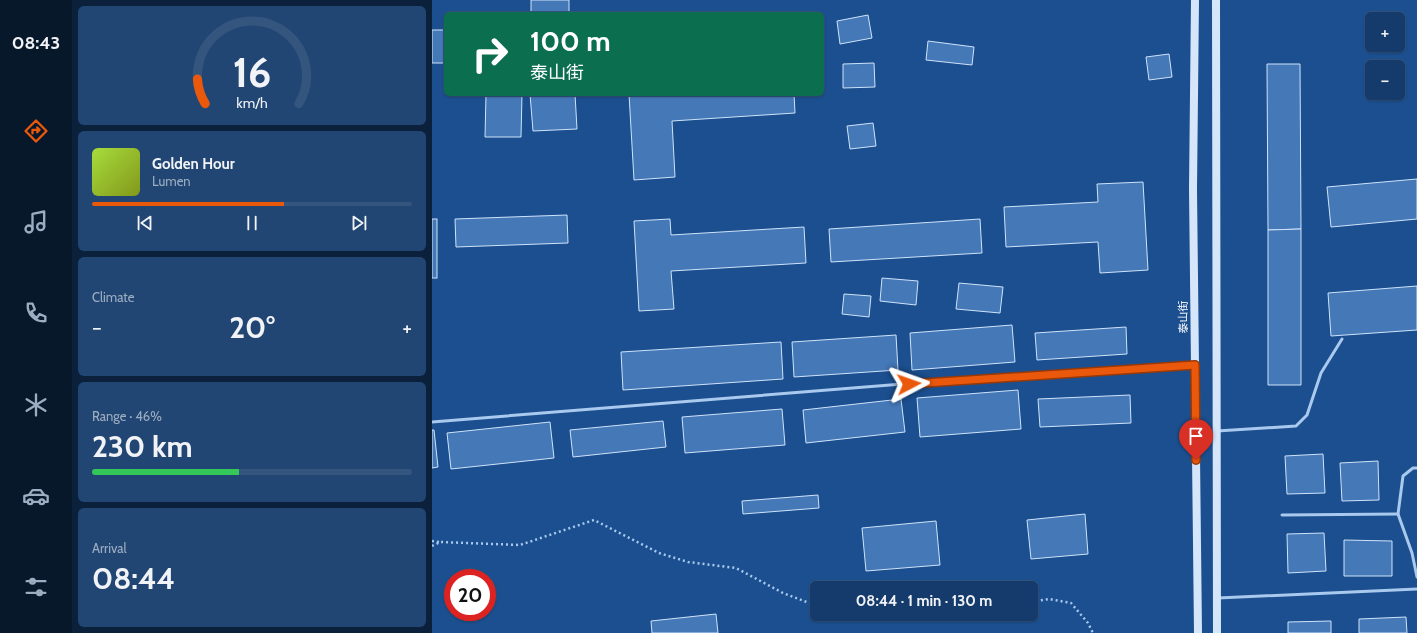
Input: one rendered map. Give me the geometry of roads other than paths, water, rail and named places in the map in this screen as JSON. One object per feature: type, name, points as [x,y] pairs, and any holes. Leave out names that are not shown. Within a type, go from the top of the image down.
[{"type":"main road","name":"泰山街","points":[[1195,0],[1193,189],[1198,633]]},
{"type":"main road","points":[[1216,0],[1217,633]]},
{"type":"lane","points":[[1217,431],[1296,426],[1307,415],[1321,373],[1342,339]]},
{"type":"lane","points":[[432,422],[940,381],[1195,365]]},
{"type":"lane","points":[[1417,468],[1413,468],[1403,476],[1398,514],[1412,553],[1417,577]]},
{"type":"lane","points":[[1282,515],[1398,514]]},
{"type":"lane","points":[[1412,553],[1417,553]]},
{"type":"lane","points":[[1217,598],[1417,589]]}]
